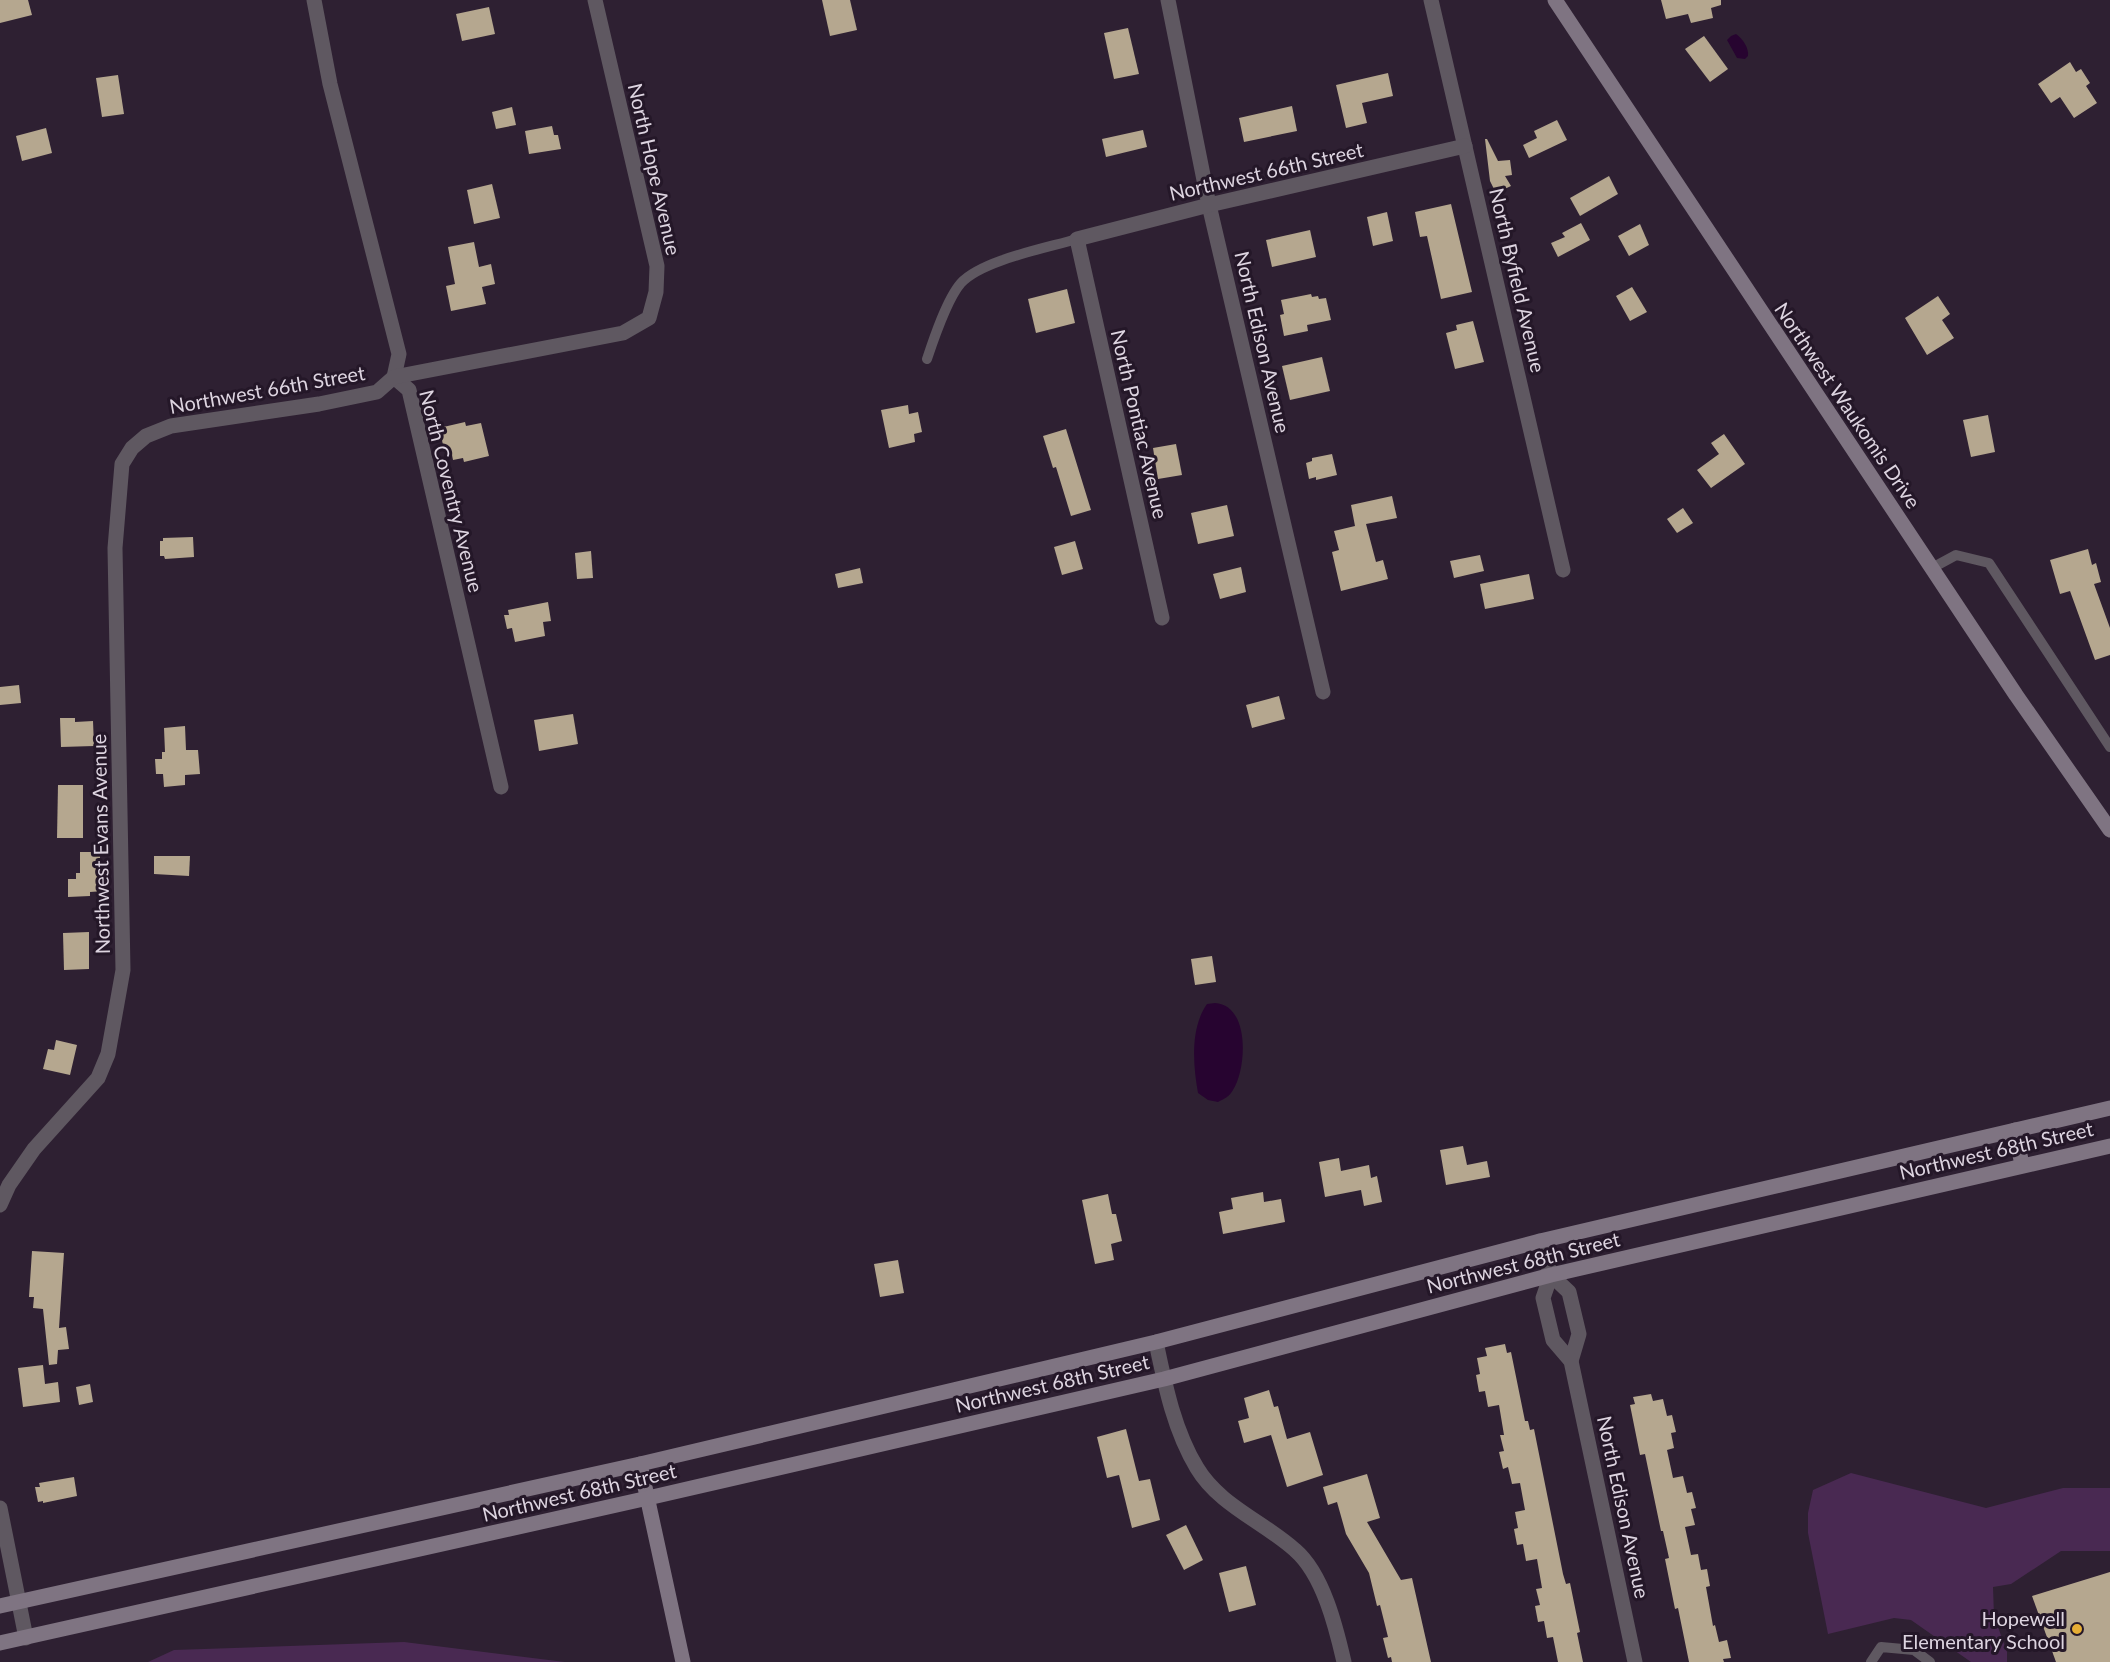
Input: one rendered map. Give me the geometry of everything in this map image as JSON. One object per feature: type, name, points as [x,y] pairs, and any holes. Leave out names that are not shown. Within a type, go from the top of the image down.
[{"type":"main road","name":"Northwest Waukomis Drive","points":[[1555,0],[2016,695],[2110,830]]},
{"type":"main road","name":"Northwest 68th Street","points":[[0,1606],[640,1464],[1156,1342],[1540,1241],[2110,1108]]},
{"type":"main road","points":[[2015,1130],[2022,1165]]},
{"type":"main road","name":"Northwest 68th Street","points":[[0,1644],[648,1498],[1164,1378],[1551,1275],[2110,1146]]},
{"type":"main road","points":[[640,1464],[683,1662]]},
{"type":"street","name":"North Coventry Avenue","points":[[314,0],[330,84],[399,354],[394,377],[409,390],[501,787]]},
{"type":"street","name":"North Hope Avenue","points":[[595,0],[657,266],[656,292],[649,318],[623,333]]},
{"type":"street","name":"North Edison Avenue","points":[[1168,0],[1209,205],[1323,692]]},
{"type":"street","name":"North Byfield Avenue","points":[[1431,0],[1563,570]]},
{"type":"street","name":"Northwest 66th Street","points":[[1077,239],[1209,205],[1465,146]]},
{"type":"street","name":"North Pontiac Avenue","points":[[1077,239],[1162,618]]},
{"type":"street","name":"Northwest 66th Street","points":[[132,448],[146,436],[171,426],[354,397],[377,392],[394,377],[623,333]]},
{"type":"street","name":"Northwest Evans Avenue","points":[[0,1204],[9,1185],[34,1149],[98,1078],[108,1054],[123,970],[115,548],[122,464],[132,448]]},
{"type":"street","name":"North Edison Avenue","points":[[1540,1241],[1551,1275],[1569,1292],[1579,1334],[1571,1361],[1635,1662]]},
{"type":"street","name":"North Edison Avenue","points":[[1551,1275],[1543,1298],[1553,1340],[1571,1361]]},
{"type":"street","points":[[1156,1342],[1178,1429],[1197,1469],[1219,1495],[1297,1551],[1319,1582],[1336,1627],[1344,1662]]},
{"type":"street","points":[[0,1508],[26,1638]]},
{"type":"lane","points":[[927,359],[940,321],[960,284],[976,270],[1077,239]]},
{"type":"lane","points":[[1932,568],[1956,555],[1989,563],[2110,747]]},
{"type":"lane","points":[[1871,1662],[1881,1647],[1914,1650],[1930,1662]]},
{"type":"shaded area","points":[[1736,34],[1746,47],[1748,56],[1745,59],[1737,58],[1727,40]]},
{"type":"shaded area","points":[[1215,1003],[1226,1006],[1235,1014],[1240,1026],[1243,1053],[1238,1080],[1233,1090],[1218,1102],[1208,1100],[1198,1093],[1194,1059],[1198,1024],[1207,1004]]},
{"type":"shaded area","points":[[1851,1473],[1986,1508],[2063,1488],[2110,1488],[2110,1551],[2061,1551],[2011,1584],[1993,1587],[1994,1616],[2007,1652],[2007,1662],[1971,1662],[1911,1620],[1894,1618],[1828,1634],[1808,1533],[1808,1513],[1813,1490]]},
{"type":"shaded area","points":[[404,1642],[565,1662],[148,1662],[174,1650]]},
{"type":"building","points":[[0,0],[28,0],[32,15],[0,23]]},
{"type":"building","points":[[822,0],[850,0],[857,30],[830,36]]},
{"type":"building","points":[[1661,0],[1721,0],[1721,5],[1711,8],[1713,18],[1691,23],[1688,14],[1666,19]]},
{"type":"building","points":[[489,7],[495,34],[462,41],[456,14]]},
{"type":"building","points":[[1128,28],[1139,74],[1114,79],[1104,33]]},
{"type":"building","points":[[1704,36],[1728,69],[1710,82],[1685,49]]},
{"type":"building","points":[[2070,62],[2076,72],[2081,69],[2090,83],[2086,86],[2097,103],[2074,118],[2060,97],[2051,103],[2038,84]]},
{"type":"building","points":[[1388,73],[1393,96],[1362,103],[1367,123],[1346,128],[1336,85]]},
{"type":"building","points":[[118,75],[124,114],[102,117],[96,78]]},
{"type":"building","points":[[1292,106],[1297,131],[1244,142],[1239,118]]},
{"type":"building","points":[[512,107],[516,125],[496,129],[492,112]]},
{"type":"building","points":[[1557,120],[1567,140],[1529,158],[1523,145],[1537,138],[1534,131]]},
{"type":"building","points":[[552,126],[554,135],[558,135],[561,149],[529,154],[525,131]]},
{"type":"building","points":[[46,128],[52,153],[22,161],[16,136]]},
{"type":"building","points":[[1143,130],[1147,147],[1106,157],[1102,139]]},
{"type":"building","points":[[1485,139],[1498,161],[1510,160],[1512,175],[1505,176],[1511,186],[1496,193],[1490,181]]},
{"type":"building","points":[[1609,176],[1618,194],[1580,216],[1570,198]]},
{"type":"building","points":[[492,184],[500,218],[474,224],[467,190]]},
{"type":"building","points":[[1451,204],[1472,292],[1441,299],[1427,236],[1420,237],[1415,212]]},
{"type":"building","points":[[1387,212],[1393,241],[1373,246],[1367,217]]},
{"type":"building","points":[[1581,223],[1590,240],[1558,257],[1551,243],[1565,237],[1562,233]]},
{"type":"building","points":[[1640,224],[1649,245],[1629,256],[1618,236]]},
{"type":"building","points":[[1310,230],[1316,257],[1272,267],[1266,240]]},
{"type":"building","points":[[474,242],[479,267],[491,264],[495,284],[482,287],[486,304],[451,311],[446,286],[455,284],[448,247]]},
{"type":"building","points":[[1632,287],[1647,312],[1630,321],[1616,296]]},
{"type":"building","points":[[1067,289],[1075,323],[1036,333],[1028,299]]},
{"type":"building","points":[[1311,294],[1312,297],[1318,296],[1319,299],[1326,298],[1331,320],[1307,325],[1308,331],[1284,336],[1280,315],[1284,314],[1281,300]]},
{"type":"building","points":[[1938,296],[1950,314],[1942,320],[1954,338],[1927,355],[1905,318]]},
{"type":"building","points":[[1473,321],[1484,362],[1455,369],[1446,333],[1457,330],[1456,325]]},
{"type":"building","points":[[1322,357],[1330,391],[1290,400],[1282,366]]},
{"type":"building","points":[[908,405],[909,414],[918,412],[922,432],[914,434],[915,442],[889,448],[881,410]]},
{"type":"building","points":[[1988,415],[1995,452],[1971,457],[1963,420]]},
{"type":"building","points":[[465,422],[466,426],[481,423],[489,456],[464,462],[463,458],[453,460],[452,455],[446,457],[439,428]]},
{"type":"building","points":[[1066,429],[1091,510],[1071,516],[1056,467],[1053,468],[1043,436]]},
{"type":"building","points":[[1724,434],[1745,464],[1711,488],[1697,470],[1719,454],[1711,443]]},
{"type":"building","points":[[1176,444],[1182,475],[1158,479],[1153,448]]},
{"type":"building","points":[[1332,454],[1337,475],[1316,480],[1316,477],[1309,479],[1306,463],[1312,461],[1312,458]]},
{"type":"building","points":[[1392,496],[1397,518],[1366,524],[1376,562],[1383,560],[1388,579],[1341,591],[1332,552],[1339,550],[1334,531],[1355,526],[1351,505]]},
{"type":"building","points":[[1227,505],[1234,536],[1198,544],[1191,513]]},
{"type":"building","points":[[1683,508],[1693,523],[1677,533],[1667,519]]},
{"type":"building","points":[[193,537],[194,557],[165,559],[164,556],[160,556],[160,541],[163,541],[163,538]]},
{"type":"building","points":[[1075,541],[1083,569],[1062,575],[1054,547]]},
{"type":"building","points":[[2088,549],[2092,565],[2096,563],[2101,582],[2094,584],[2110,628],[2110,655],[2095,660],[2070,591],[2060,594],[2050,560]]},
{"type":"building","points":[[591,551],[593,578],[577,579],[575,553]]},
{"type":"building","points":[[1480,555],[1484,571],[1454,578],[1450,561]]},
{"type":"building","points":[[1241,567],[1246,592],[1220,599],[1213,574]]},
{"type":"building","points":[[860,568],[863,583],[838,588],[835,574]]},
{"type":"building","points":[[1529,574],[1534,599],[1485,609],[1480,584]]},
{"type":"building","points":[[548,602],[551,621],[543,622],[545,636],[515,642],[512,628],[507,629],[504,615],[509,615],[508,610]]},
{"type":"building","points":[[19,685],[21,703],[0,705],[0,687]]},
{"type":"building","points":[[1279,696],[1285,719],[1252,728],[1246,705]]},
{"type":"building","points":[[573,714],[578,744],[539,751],[534,720]]},
{"type":"building","points":[[60,718],[75,718],[75,722],[93,721],[94,746],[61,747]]},
{"type":"building","points":[[185,726],[186,750],[198,750],[200,774],[185,775],[185,785],[164,787],[163,774],[156,774],[155,759],[162,759],[162,752],[165,752],[164,728]]},
{"type":"building","points":[[58,785],[83,785],[83,838],[57,838]]},
{"type":"building","points":[[80,852],[100,852],[100,875],[104,875],[104,891],[90,892],[90,896],[68,897],[68,879],[76,879],[76,873],[80,873]]},
{"type":"building","points":[[154,856],[190,856],[189,876],[154,874]]},
{"type":"building","points":[[89,932],[89,969],[64,970],[63,933]]},
{"type":"building","points":[[1212,956],[1216,982],[1195,985],[1191,959]]},
{"type":"building","points":[[56,1040],[77,1045],[70,1075],[43,1069],[48,1049],[54,1050]]},
{"type":"building","points":[[1463,1146],[1467,1165],[1487,1161],[1490,1177],[1446,1185],[1440,1150]]},
{"type":"building","points":[[1339,1158],[1341,1171],[1369,1165],[1371,1178],[1377,1176],[1382,1202],[1364,1206],[1361,1190],[1325,1197],[1319,1162]]},
{"type":"building","points":[[1263,1192],[1264,1202],[1281,1199],[1285,1222],[1223,1234],[1219,1212],[1233,1209],[1231,1198]]},
{"type":"building","points":[[1108,1194],[1112,1214],[1116,1214],[1122,1241],[1111,1244],[1114,1260],[1095,1264],[1082,1200]]},
{"type":"building","points":[[32,1251],[64,1253],[59,1328],[66,1327],[69,1349],[58,1350],[57,1364],[49,1365],[43,1309],[33,1308],[34,1297],[29,1297]]},
{"type":"building","points":[[898,1260],[904,1293],[880,1297],[874,1264]]},
{"type":"building","points":[[1505,1344],[1507,1353],[1511,1352],[1525,1421],[1528,1421],[1530,1430],[1534,1429],[1563,1574],[1566,1584],[1570,1583],[1580,1632],[1577,1633],[1583,1662],[1558,1662],[1553,1637],[1547,1638],[1544,1621],[1538,1622],[1535,1606],[1540,1605],[1536,1589],[1542,1588],[1537,1559],[1526,1561],[1523,1544],[1517,1545],[1514,1529],[1518,1528],[1515,1512],[1525,1510],[1520,1483],[1512,1484],[1508,1467],[1503,1469],[1499,1452],[1504,1451],[1500,1435],[1504,1435],[1499,1405],[1488,1407],[1485,1391],[1479,1392],[1476,1375],[1480,1374],[1477,1358],[1487,1356],[1485,1348]]},
{"type":"building","points":[[43,1365],[45,1384],[58,1382],[60,1402],[23,1407],[18,1368]]},
{"type":"building","points":[[90,1384],[93,1402],[79,1405],[76,1387]]},
{"type":"building","points":[[1269,1390],[1274,1407],[1278,1406],[1287,1439],[1310,1432],[1323,1475],[1287,1487],[1271,1435],[1244,1443],[1238,1421],[1249,1418],[1244,1398]]},
{"type":"building","points":[[1651,1394],[1653,1401],[1663,1399],[1667,1416],[1672,1415],[1676,1432],[1671,1433],[1674,1448],[1667,1450],[1673,1478],[1683,1476],[1687,1493],[1692,1492],[1696,1508],[1691,1509],[1695,1525],[1685,1527],[1691,1555],[1698,1554],[1701,1570],[1707,1569],[1710,1586],[1706,1587],[1713,1626],[1715,1625],[1719,1642],[1727,1640],[1731,1658],[1723,1659],[1724,1662],[1689,1662],[1665,1559],[1669,1558],[1663,1531],[1661,1531],[1645,1454],[1640,1455],[1630,1405],[1635,1404],[1633,1397]]},
{"type":"building","points":[[1126,1429],[1139,1481],[1150,1479],[1160,1520],[1132,1528],[1119,1475],[1107,1478],[1097,1437]]},
{"type":"building","points":[[1367,1474],[1380,1518],[1367,1522],[1401,1580],[1412,1578],[1431,1662],[1392,1662],[1391,1657],[1388,1658],[1383,1638],[1388,1637],[1369,1573],[1346,1534],[1337,1502],[1328,1505],[1323,1487]]},
{"type":"building","points":[[74,1477],[77,1496],[38,1502],[35,1487],[40,1487],[39,1483]]},
{"type":"building","points":[[1186,1525],[1203,1560],[1184,1570],[1166,1535]]},
{"type":"building","points":[[1246,1566],[1256,1605],[1229,1612],[1219,1573]]},
{"type":"building","name":"Hopewell Elementary School","points":[[2110,1572],[2110,1662],[2056,1662],[2032,1596]]},
{"type":"place","name":"Hopewell Elementary School","points":[[2077,1629]]}]
